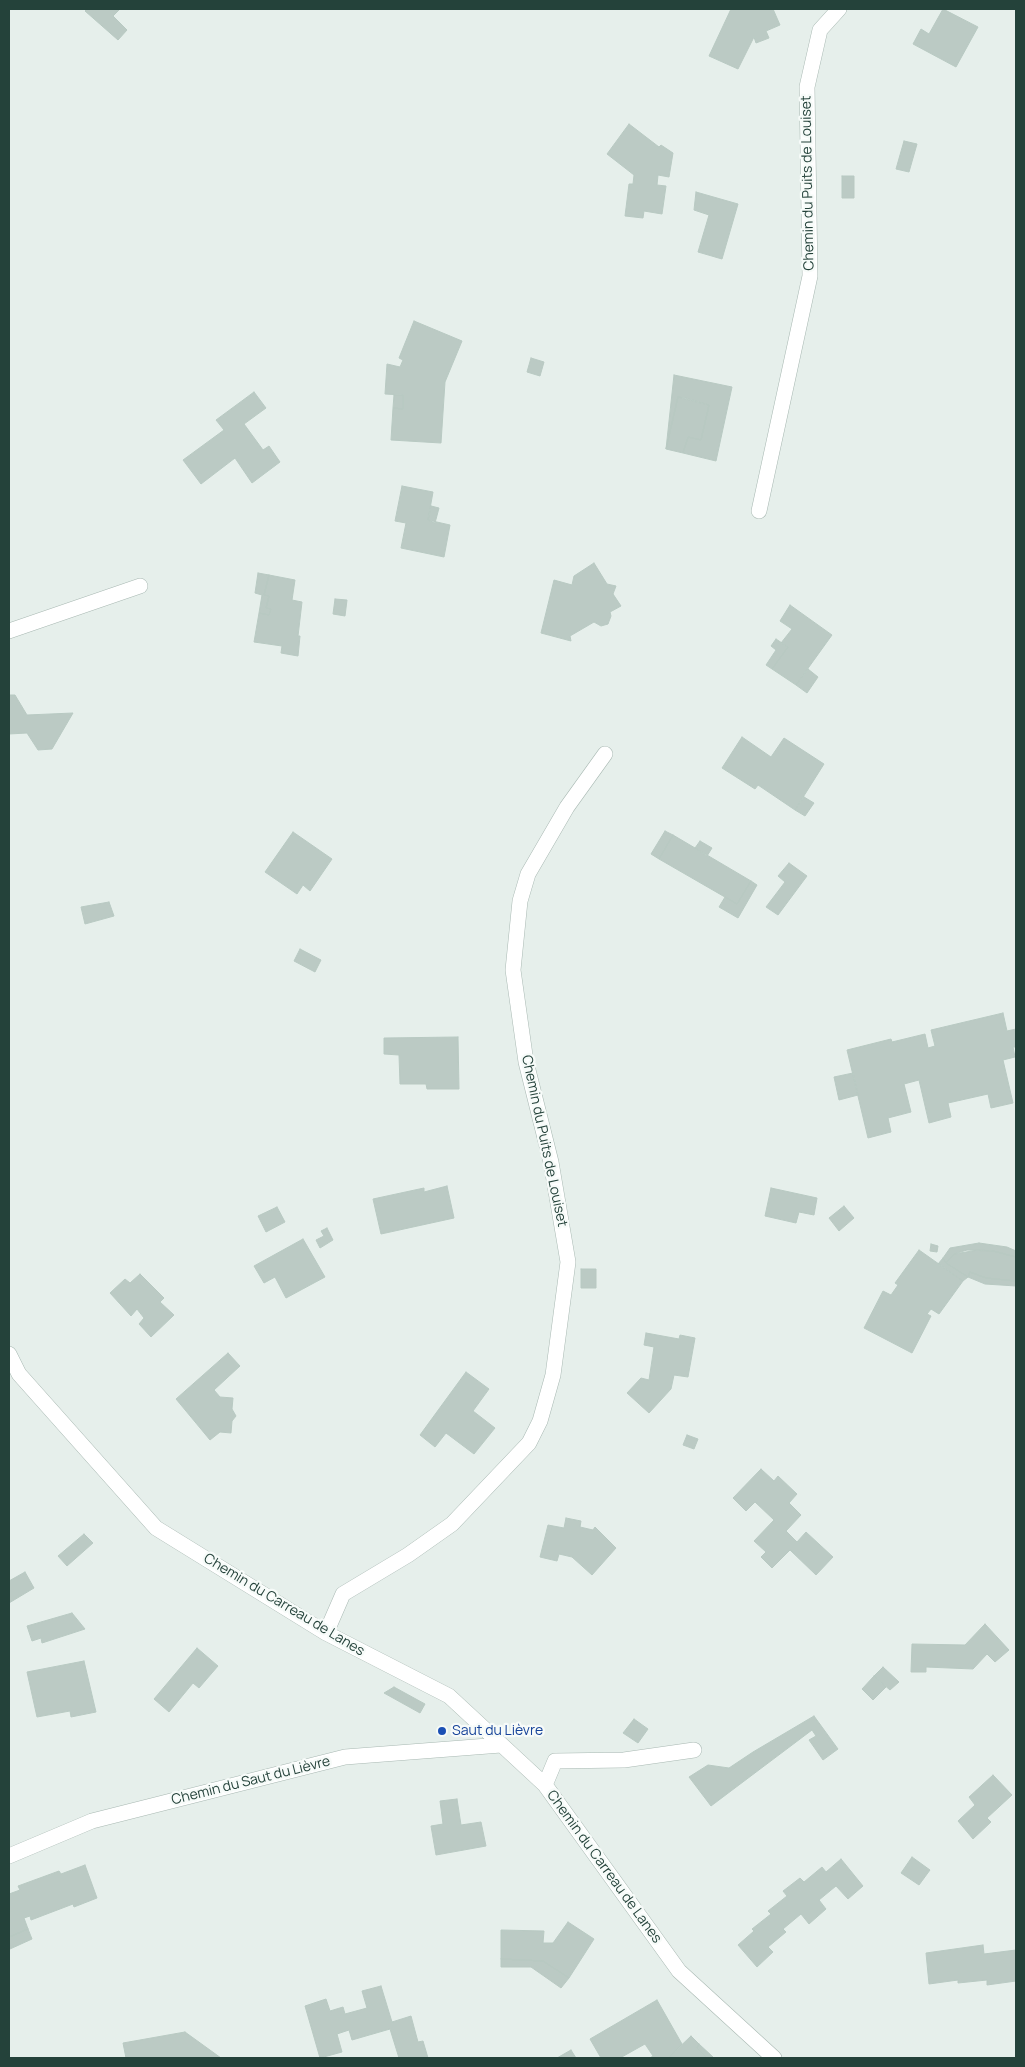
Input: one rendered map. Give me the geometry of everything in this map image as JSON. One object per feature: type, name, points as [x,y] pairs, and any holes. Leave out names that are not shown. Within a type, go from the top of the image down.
[{"type":"street","name":"Chemin du Puits de Louiset","points":[[759,512],[810,276],[807,87],[820,30],[839,9]]},
{"type":"street","points":[[9,632],[140,586]]},
{"type":"street","name":"Chemin du Puits de Louiset","points":[[326,1633],[344,1594],[408,1555],[452,1524],[529,1443],[540,1422],[553,1376],[568,1262],[551,1162],[526,1062],[513,970],[520,901],[528,874],[567,807],[605,754]]},
{"type":"street","name":"Chemin du Carreau de Lanes","points":[[9,1354],[19,1374],[156,1528],[326,1633],[449,1696],[544,1784],[679,1971],[774,2058]]},
{"type":"street","name":"Chemin du Saut du Lièvre","points":[[9,1856],[92,1821],[345,1757],[501,1745]]},
{"type":"street","points":[[544,1784],[555,1761],[624,1760],[694,1750]]},
{"type":"building","points":[[87,9],[120,9],[113,16],[127,30],[118,40],[85,11]]},
{"type":"building","points":[[731,9],[773,9],[780,25],[766,31],[769,38],[756,43],[754,37],[738,69],[709,56]]},
{"type":"building","points":[[943,9],[978,27],[956,67],[913,44],[921,29],[929,34]]},
{"type":"building","points":[[629,124],[659,147],[661,145],[673,153],[669,177],[658,175],[657,185],[666,186],[662,214],[644,211],[643,218],[625,216],[629,184],[633,184],[634,175],[607,154]]},
{"type":"building","points":[[904,141],[917,144],[909,172],[896,169]]},
{"type":"building","points":[[842,176],[854,176],[854,198],[842,198]]},
{"type":"building","points":[[696,192],[738,204],[722,259],[698,252],[709,215],[694,210]]},
{"type":"building","points":[[414,321],[462,341],[445,382],[441,443],[391,440],[393,408],[403,409],[403,395],[385,394],[387,364],[400,367],[403,360],[399,358]]},
{"type":"building","points":[[531,358],[544,362],[540,376],[527,372]]},
{"type":"building","points":[[674,375],[732,387],[716,461],[683,453],[688,437],[701,440],[709,405],[685,398],[678,397],[666,449]]},
{"type":"building","points":[[254,392],[266,408],[244,424],[263,450],[269,446],[280,462],[252,483],[235,458],[201,484],[183,460],[224,430],[216,420]]},
{"type":"building","points":[[394,395],[403,395],[403,409],[393,408]]},
{"type":"building","points":[[678,397],[709,405],[701,440],[688,437],[683,453],[666,449]]},
{"type":"building","points":[[402,486],[433,492],[428,520],[450,525],[444,557],[401,548],[406,523],[395,521]]},
{"type":"building","points":[[431,506],[439,508],[435,523],[428,520]]},
{"type":"building","points":[[594,563],[607,584],[616,586],[613,594],[621,606],[610,612],[611,616],[608,624],[601,626],[594,622],[570,636],[571,641],[541,633],[554,580],[572,585],[574,576]]},
{"type":"building","points":[[258,573],[269,575],[264,595],[269,596],[266,608],[271,609],[269,615],[259,613],[262,595],[255,593]]},
{"type":"building","points":[[269,575],[295,580],[292,600],[302,602],[298,656],[281,653],[282,646],[254,642],[259,613],[269,615],[271,609],[266,608],[269,596],[264,595]]},
{"type":"building","points":[[335,599],[347,600],[345,616],[333,614]]},
{"type":"building","points":[[790,605],[832,635],[796,685],[772,669],[788,647],[781,643],[792,629],[780,621]]},
{"type":"building","points":[[776,639],[788,647],[772,669],[766,665],[776,650],[771,646]]},
{"type":"building","points":[[808,669],[818,677],[807,693],[796,685]]},
{"type":"building","points":[[9,695],[15,695],[27,715],[73,713],[52,749],[38,750],[27,733],[9,734]]},
{"type":"building","points":[[742,737],[771,757],[784,738],[824,764],[795,810],[758,785],[755,789],[722,768]]},
{"type":"building","points":[[804,797],[814,803],[805,816],[795,810]]},
{"type":"building","points":[[665,831],[673,835],[659,859],[651,854]]},
{"type":"building","points":[[293,832],[332,859],[310,891],[303,885],[297,894],[265,872]]},
{"type":"building","points":[[673,835],[751,881],[737,904],[659,859]]},
{"type":"building","points":[[700,841],[712,848],[707,856],[695,848]]},
{"type":"building","points":[[789,863],[807,876],[778,915],[766,907],[785,882],[778,876]]},
{"type":"building","points":[[751,881],[757,885],[738,918],[719,907],[725,897],[737,904]]},
{"type":"building","points":[[109,902],[114,916],[85,924],[81,907]]},
{"type":"building","points":[[300,949],[321,960],[315,972],[294,961]]},
{"type":"building","points":[[1003,1013],[1007,1031],[1016,1029],[1016,1047],[1013,1047],[1015,1057],[1003,1060],[1013,1103],[991,1108],[988,1094],[948,1103],[951,1117],[929,1123],[919,1080],[904,1084],[911,1112],[888,1118],[891,1132],[868,1138],[847,1050],[891,1039],[892,1042],[925,1034],[928,1048],[935,1046],[931,1030]]},
{"type":"building","points":[[458,1037],[459,1089],[427,1089],[426,1084],[400,1084],[399,1055],[384,1054],[384,1038]]},
{"type":"building","points":[[853,1073],[858,1095],[839,1100],[834,1077]]},
{"type":"building","points":[[447,1186],[454,1218],[381,1234],[373,1199],[424,1188],[424,1192]]},
{"type":"building","points":[[771,1188],[817,1198],[814,1215],[799,1212],[796,1223],[765,1216]]},
{"type":"building","points":[[844,1206],[854,1218],[839,1231],[829,1218]]},
{"type":"building","points":[[277,1207],[285,1222],[266,1232],[258,1216]]},
{"type":"building","points":[[327,1228],[333,1240],[320,1248],[316,1240],[324,1236],[321,1231]]},
{"type":"building","points":[[303,1239],[325,1277],[286,1298],[275,1277],[264,1283],[254,1266]]},
{"type":"building","points":[[979,1243],[1007,1247],[1016,1251],[1016,1257],[993,1251],[978,1250],[954,1254],[946,1263],[943,1258],[950,1248]]},
{"type":"building","points":[[931,1244],[938,1246],[937,1252],[930,1251]]},
{"type":"building","points":[[919,1250],[963,1281],[939,1314],[931,1309],[927,1314],[931,1316],[912,1353],[864,1328],[883,1291],[891,1295],[898,1285],[895,1283]]},
{"type":"building","points":[[967,1250],[993,1251],[1016,1257],[1016,1284],[1015,1281],[986,1278],[970,1272],[968,1277],[946,1263],[954,1254]]},
{"type":"building","points":[[943,1258],[946,1263],[968,1277],[963,1281],[938,1264]]},
{"type":"building","points":[[581,1269],[596,1269],[596,1288],[581,1288]]},
{"type":"building","points":[[970,1272],[986,1278],[1015,1281],[1016,1286],[985,1284],[968,1277]]},
{"type":"building","points":[[140,1274],[164,1298],[160,1302],[174,1315],[151,1337],[139,1324],[144,1318],[137,1309],[131,1316],[110,1293],[125,1279],[130,1283]]},
{"type":"building","points":[[646,1333],[679,1339],[680,1335],[695,1338],[688,1377],[674,1375],[671,1389],[649,1413],[627,1393],[641,1378],[649,1380],[654,1347],[644,1345]]},
{"type":"building","points":[[228,1353],[240,1366],[214,1390],[220,1397],[233,1398],[232,1409],[236,1416],[232,1421],[231,1433],[220,1432],[210,1440],[176,1399]]},
{"type":"building","points":[[466,1372],[489,1389],[473,1411],[495,1428],[474,1454],[446,1433],[435,1447],[420,1435]]},
{"type":"building","points":[[687,1435],[698,1439],[694,1449],[683,1445]]},
{"type":"building","points":[[761,1469],[774,1481],[778,1476],[797,1494],[789,1503],[801,1515],[786,1531],[797,1542],[806,1532],[833,1557],[816,1575],[790,1550],[772,1568],[761,1557],[766,1552],[754,1541],[774,1520],[755,1502],[746,1511],[733,1498]]},
{"type":"building","points":[[566,1518],[581,1521],[580,1527],[593,1530],[595,1527],[616,1548],[592,1575],[572,1557],[559,1554],[557,1561],[540,1557],[548,1525],[564,1528]]},
{"type":"building","points":[[84,1534],[93,1543],[67,1566],[58,1556]]},
{"type":"building","points":[[25,1572],[34,1588],[9,1603],[9,1581]]},
{"type":"building","points":[[72,1613],[85,1629],[42,1643],[41,1638],[32,1641],[27,1626]]},
{"type":"building","points":[[985,1624],[1009,1650],[995,1662],[987,1654],[973,1669],[926,1667],[926,1672],[911,1672],[912,1644],[965,1645]]},
{"type":"building","points":[[197,1648],[218,1666],[199,1688],[193,1683],[169,1712],[154,1699]]},
{"type":"building","points":[[84,1661],[96,1712],[71,1717],[70,1711],[37,1717],[27,1672]]},
{"type":"building","points":[[883,1667],[899,1682],[890,1690],[874,1676]]},
{"type":"building","points":[[874,1676],[886,1687],[873,1700],[862,1689]]},
{"type":"building","points":[[394,1687],[425,1704],[420,1713],[384,1693]]},
{"type":"building","points":[[814,1716],[838,1749],[823,1760],[809,1740],[816,1736],[812,1730],[711,1806],[689,1777],[708,1765],[729,1768]]},
{"type":"building","points":[[634,1719],[648,1729],[638,1743],[623,1733]]},
{"type":"building","points":[[993,1775],[1012,1795],[987,1818],[991,1822],[973,1839],[958,1821],[975,1805],[969,1797]]},
{"type":"building","points":[[457,1799],[461,1825],[481,1822],[486,1846],[436,1855],[431,1826],[443,1824],[440,1801]]},
{"type":"building","points":[[912,1857],[930,1870],[919,1885],[901,1873]]},
{"type":"building","points":[[841,1859],[863,1886],[848,1899],[836,1886],[819,1900],[826,1909],[809,1924],[801,1914],[783,1929],[786,1932],[768,1947],[773,1952],[757,1967],[738,1945],[754,1931],[752,1929],[771,1914],[768,1911],[787,1896],[783,1891],[800,1878],[804,1882],[822,1867],[826,1872]]},
{"type":"building","points":[[85,1865],[97,1898],[74,1907],[73,1904],[31,1920],[30,1916],[24,1918],[28,1929],[9,1937],[9,1894],[20,1890],[18,1886],[59,1871],[61,1874]]},
{"type":"building","points":[[568,1922],[594,1939],[569,1978],[543,1961],[501,1959],[501,1930],[544,1931],[543,1943],[553,1943]]},
{"type":"building","points":[[28,1929],[32,1939],[10,1949],[9,1937]]},
{"type":"building","points":[[983,1945],[984,1954],[1016,1950],[1016,1981],[987,1985],[987,1980],[958,1983],[958,1980],[929,1984],[926,1953]]},
{"type":"building","points":[[501,1959],[543,1961],[569,1978],[561,1988],[531,1967],[501,1967]]},
{"type":"building","points":[[381,1986],[392,2022],[411,2016],[418,2042],[423,2041],[428,2058],[399,2058],[390,2029],[352,2040],[349,2030],[337,2034],[342,2052],[320,2058],[305,2006],[326,1999],[330,2011],[343,2007],[345,2014],[367,2008],[362,1991]]},
{"type":"building","points":[[657,2000],[682,2044],[668,2058],[650,2058],[653,2056],[645,2044],[620,2058],[601,2058],[590,2039]]},
{"type":"building","points":[[185,2032],[221,2058],[126,2058],[123,2043]]},
{"type":"building","points":[[691,2036],[699,2044],[697,2048],[707,2058],[668,2058]]},
{"type":"building","points":[[699,2044],[712,2058],[707,2058],[697,2048]]},
{"type":"building","points":[[571,2050],[576,2058],[557,2058]]},
{"type":"place","name":"Saut du Lièvre","points":[[442,1731]]}]
